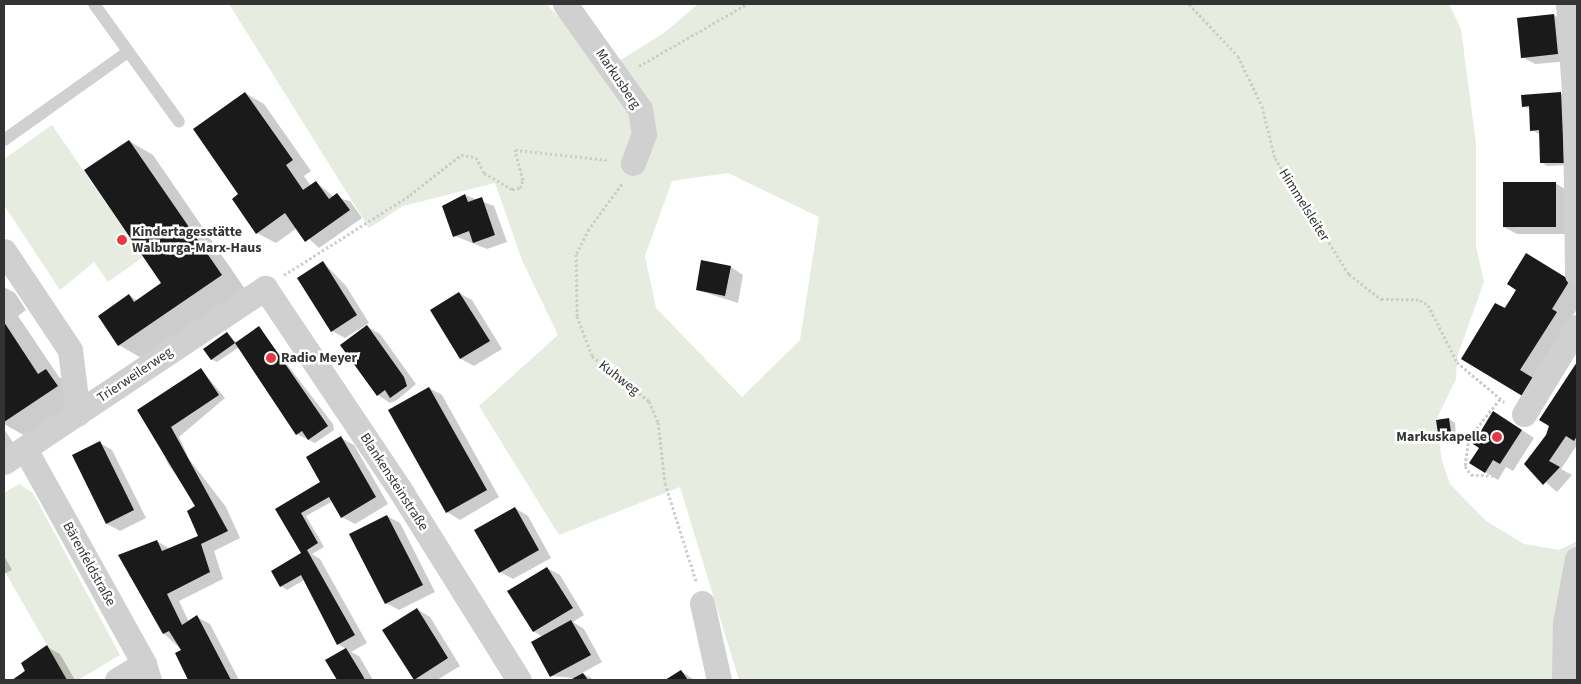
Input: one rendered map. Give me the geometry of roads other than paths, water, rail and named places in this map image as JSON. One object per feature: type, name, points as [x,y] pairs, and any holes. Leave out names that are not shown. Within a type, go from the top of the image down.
[{"type":"street","name":"Markusberg","points":[[565,4],[640,109],[644,134],[633,163]]},
{"type":"street","points":[[1568,4],[1575,107],[1577,274]]},
{"type":"street","points":[[4,251],[70,350],[78,414]]},
{"type":"street","name":"Trierweilerweg","points":[[4,462],[265,288]]},
{"type":"street","name":"Blankensteinstraße","points":[[265,288],[402,493],[519,680]]},
{"type":"street","points":[[1524,414],[1577,327]]},
{"type":"street","name":"Bärenfeldstraße","points":[[25,449],[147,672]]},
{"type":"street","points":[[1564,680],[1565,623],[1577,559]]},
{"type":"street","points":[[702,603],[719,680]]},
{"type":"street","points":[[117,680],[147,672]]},
{"type":"lane","points":[[94,4],[179,122]]},
{"type":"lane","points":[[4,140],[128,52]]},
{"type":"place","name":"Kindertagesstätte Walburga-Marx-Haus","points":[[122,240]]},
{"type":"place","name":"Radio Meyer","points":[[271,358]]},
{"type":"place","name":"Markuskapelle","points":[[1497,437]]}]
